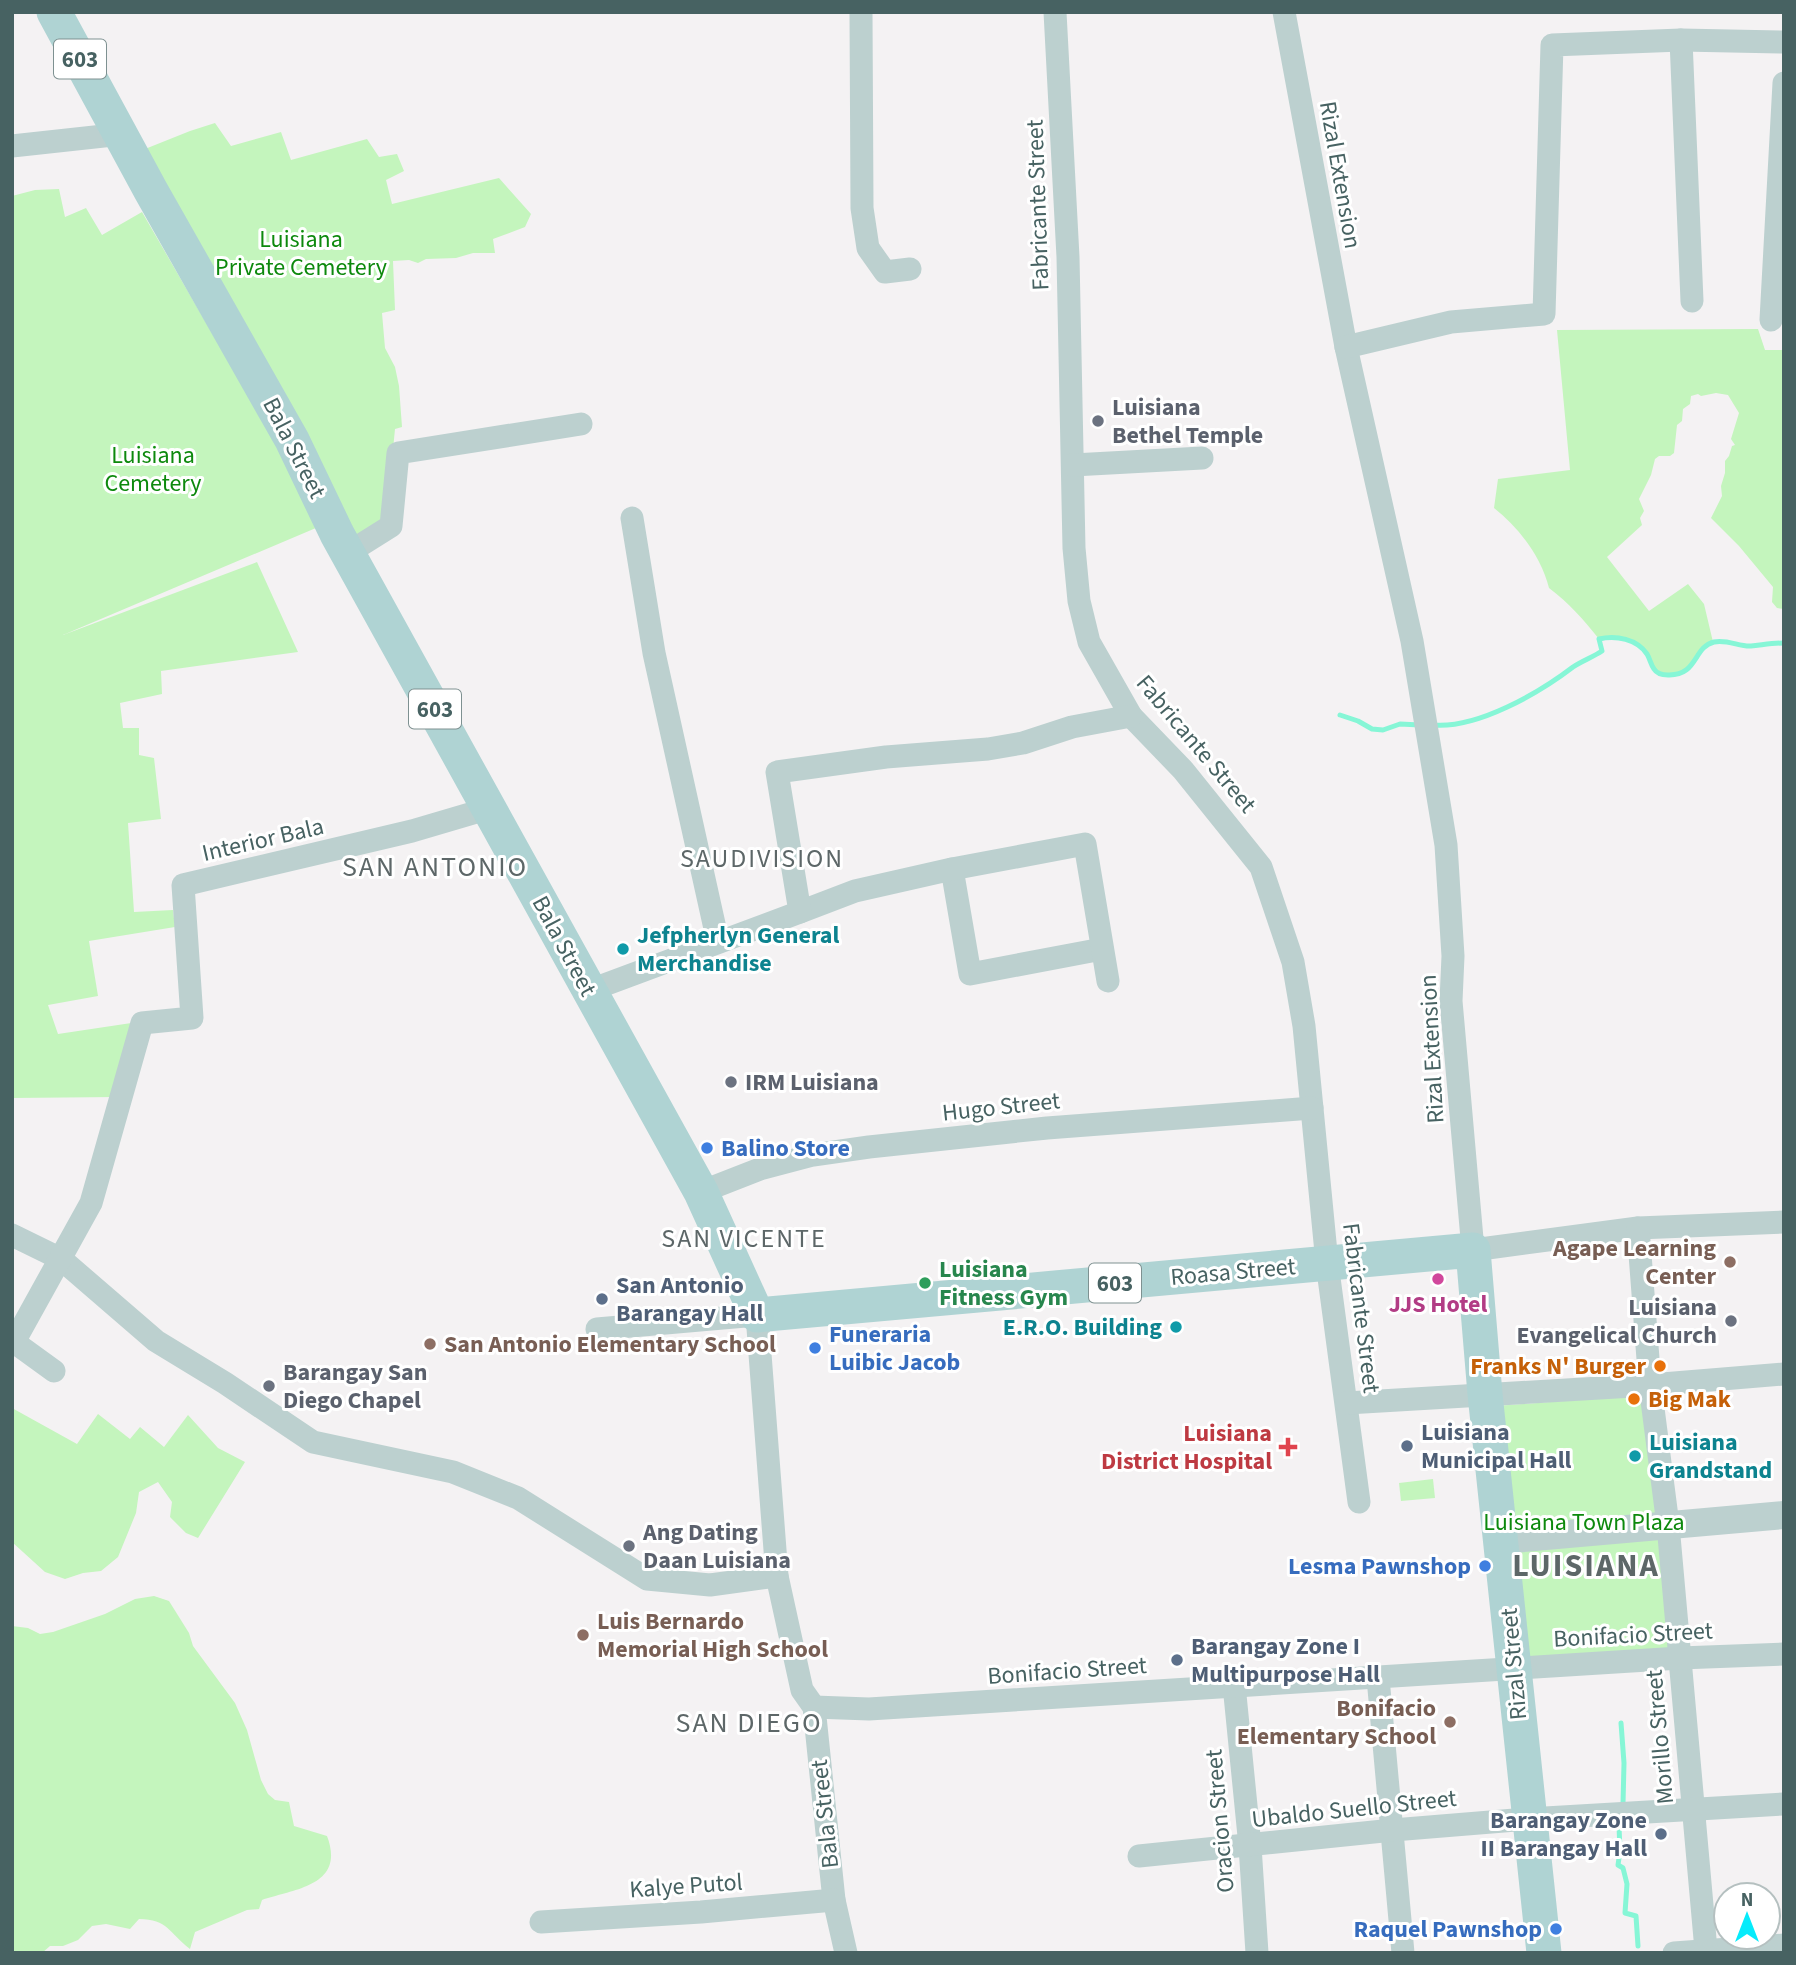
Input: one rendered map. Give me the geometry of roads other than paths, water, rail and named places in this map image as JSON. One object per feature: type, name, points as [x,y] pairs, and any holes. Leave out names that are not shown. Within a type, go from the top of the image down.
[{"type":"main road","name":"Bala Street","points":[[54,12],[151,191],[292,440],[348,553],[701,1192],[757,1315]]},
{"type":"main road","name":"Roasa Street","points":[[757,1315],[1473,1250]]},
{"type":"main road","name":"Rizal Street","points":[[1473,1250],[1485,1394],[1544,1953]]},
{"type":"street","points":[[861,12],[862,208],[868,248],[885,272],[910,269]]},
{"type":"street","name":"Fabricante Street","points":[[1055,12],[1065,197],[1074,548],[1079,601],[1088,642],[1131,716],[1183,770],[1261,867],[1293,962],[1304,1026],[1327,1264],[1359,1502]]},
{"type":"street","name":"Rizal Extension","points":[[1284,12],[1346,347],[1412,641],[1446,845],[1454,956],[1451,1001],[1473,1250]]},
{"type":"street","points":[[1346,347],[1451,322],[1544,314],[1552,45],[1681,40],[1784,42]]},
{"type":"street","points":[[1681,40],[1692,301]]},
{"type":"street","points":[[1771,320],[1784,83]]},
{"type":"street","points":[[12,146],[122,134]]},
{"type":"street","points":[[348,553],[391,526],[398,453],[581,424]]},
{"type":"street","points":[[1073,465],[1202,458]]},
{"type":"street","points":[[632,518],[654,653],[718,942]]},
{"type":"street","points":[[800,912],[777,772],[886,757],[988,749],[1023,743],[1072,727],[1131,716]]},
{"type":"street","name":"Interior Bala","points":[[61,1259],[91,1203],[142,1023],[192,1018],[183,886],[412,831],[490,808]]},
{"type":"street","points":[[588,991],[855,891],[952,869],[1085,844],[1108,981]]},
{"type":"street","points":[[952,869],[970,974],[1102,949]]},
{"type":"street","name":"Hugo Street","points":[[701,1192],[760,1169],[813,1155],[869,1147],[1048,1128],[1312,1108]]},
{"type":"street","name":"Roasa Street","points":[[1473,1250],[1638,1227],[1784,1223]]},
{"type":"street","name":"Morillo Street","points":[[1638,1227],[1650,1385],[1668,1525],[1706,1950]]},
{"type":"street","points":[[12,1235],[61,1259],[156,1341],[313,1442],[453,1472],[518,1498],[647,1579],[710,1585],[777,1576]]},
{"type":"street","points":[[54,1371],[14,1342],[61,1259]]},
{"type":"street","name":"Roasa Street","points":[[597,1329],[757,1315]]},
{"type":"street","name":"Bala Street","points":[[757,1315],[777,1576],[802,1690],[814,1707],[834,1900],[846,1953]]},
{"type":"street","points":[[1347,1403],[1650,1385],[1784,1374]]},
{"type":"street","points":[[1502,1540],[1784,1515]]},
{"type":"street","name":"Bonifacio Street","points":[[814,1707],[869,1709],[1680,1658],[1784,1654]]},
{"type":"street","points":[[1378,1678],[1403,1953]]},
{"type":"street","name":"Oracion Street","points":[[1234,1685],[1250,1846],[1257,1953]]},
{"type":"street","name":"Ubaldo Suello Street","points":[[1139,1856],[1528,1819],[1784,1804]]},
{"type":"street","name":"Kalye Putol","points":[[541,1922],[834,1900]]},
{"type":"street","points":[[1674,1953],[1784,1945]]},
{"type":"waterway","points":[[1433,725],[1469,721],[1525,698],[1602,651],[1599,639],[1619,638],[1638,645],[1647,654],[1655,671],[1668,675],[1685,671],[1702,649],[1714,642],[1747,646],[1784,643]]},
{"type":"waterway","points":[[1340,715],[1372,729],[1383,730],[1400,724],[1420,725]]},
{"type":"waterway","points":[[1621,1723],[1623,1804]]},
{"type":"waterway","points":[[1619,1826],[1618,1865],[1623,1868],[1627,1884],[1625,1913],[1636,1916],[1638,1946]]},
{"type":"place","name":"Luisiana Bethel Temple","points":[[1098,421]]},
{"type":"place","name":"Jefpherlyn General Merchandise","points":[[623,949]]},
{"type":"place","name":"IRM Luisiana","points":[[731,1082]]},
{"type":"place","name":"Balino Store","points":[[707,1148]]},
{"type":"place","name":"Agape Learning Center","points":[[1730,1262]]},
{"type":"place","name":"JJS Hotel","points":[[1438,1279]]},
{"type":"place","name":"Luisiana Fitness Gym","points":[[925,1283]]},
{"type":"place","name":"San Antonio Barangay Hall","points":[[602,1299]]},
{"type":"place","name":"Luisiana Evangelical Church","points":[[1731,1321]]},
{"type":"place","name":"E.R.O. Building","points":[[1176,1327]]},
{"type":"place","name":"San Antonio Elementary School","points":[[430,1344]]},
{"type":"place","name":"Funeraria Luibic Jacob","points":[[815,1348]]},
{"type":"place","name":"Franks N' Burger","points":[[1660,1366]]},
{"type":"place","name":"Barangay San Diego Chapel","points":[[269,1386]]},
{"type":"place","name":"Big Mak","points":[[1634,1399]]},
{"type":"place","name":"Luisiana Municipal Hall","points":[[1407,1446]]},
{"type":"place","name":"Luisiana District Hospital","points":[[1288,1447]]},
{"type":"place","name":"Luisiana Grandstand","points":[[1635,1456]]},
{"type":"place","name":"Ang Dating Daan Luisiana","points":[[629,1546]]},
{"type":"place","name":"Lesma Pawnshop","points":[[1485,1566]]},
{"type":"place","name":"Luis Bernardo Memorial High School","points":[[583,1635]]},
{"type":"place","name":"Barangay Zone I Multipurpose Hall","points":[[1177,1660]]},
{"type":"place","name":"Bonifacio Elementary School","points":[[1450,1722]]},
{"type":"place","name":"Barangay Zone II Barangay Hall","points":[[1661,1834]]},
{"type":"place","name":"Raquel Pawnshop","points":[[1556,1929]]},
{"type":"district","name":"SAUDIVISION","points":[[762,858]]},
{"type":"district","name":"SAN ANTONIO","points":[[435,867]]},
{"type":"district","name":"SAN VICENTE","points":[[744,1238]]},
{"type":"district","name":"LUISIANA","points":[[1586,1566]]},
{"type":"district","name":"SAN DIEGO","points":[[749,1723]]},
{"type":"park label","name":"Luisiana Private Cemetery","points":[[301,253]]},
{"type":"park label","name":"Luisiana Cemetery","points":[[153,469]]},
{"type":"park label","name":"Luisiana Town Plaza","points":[[1584,1522]]}]
